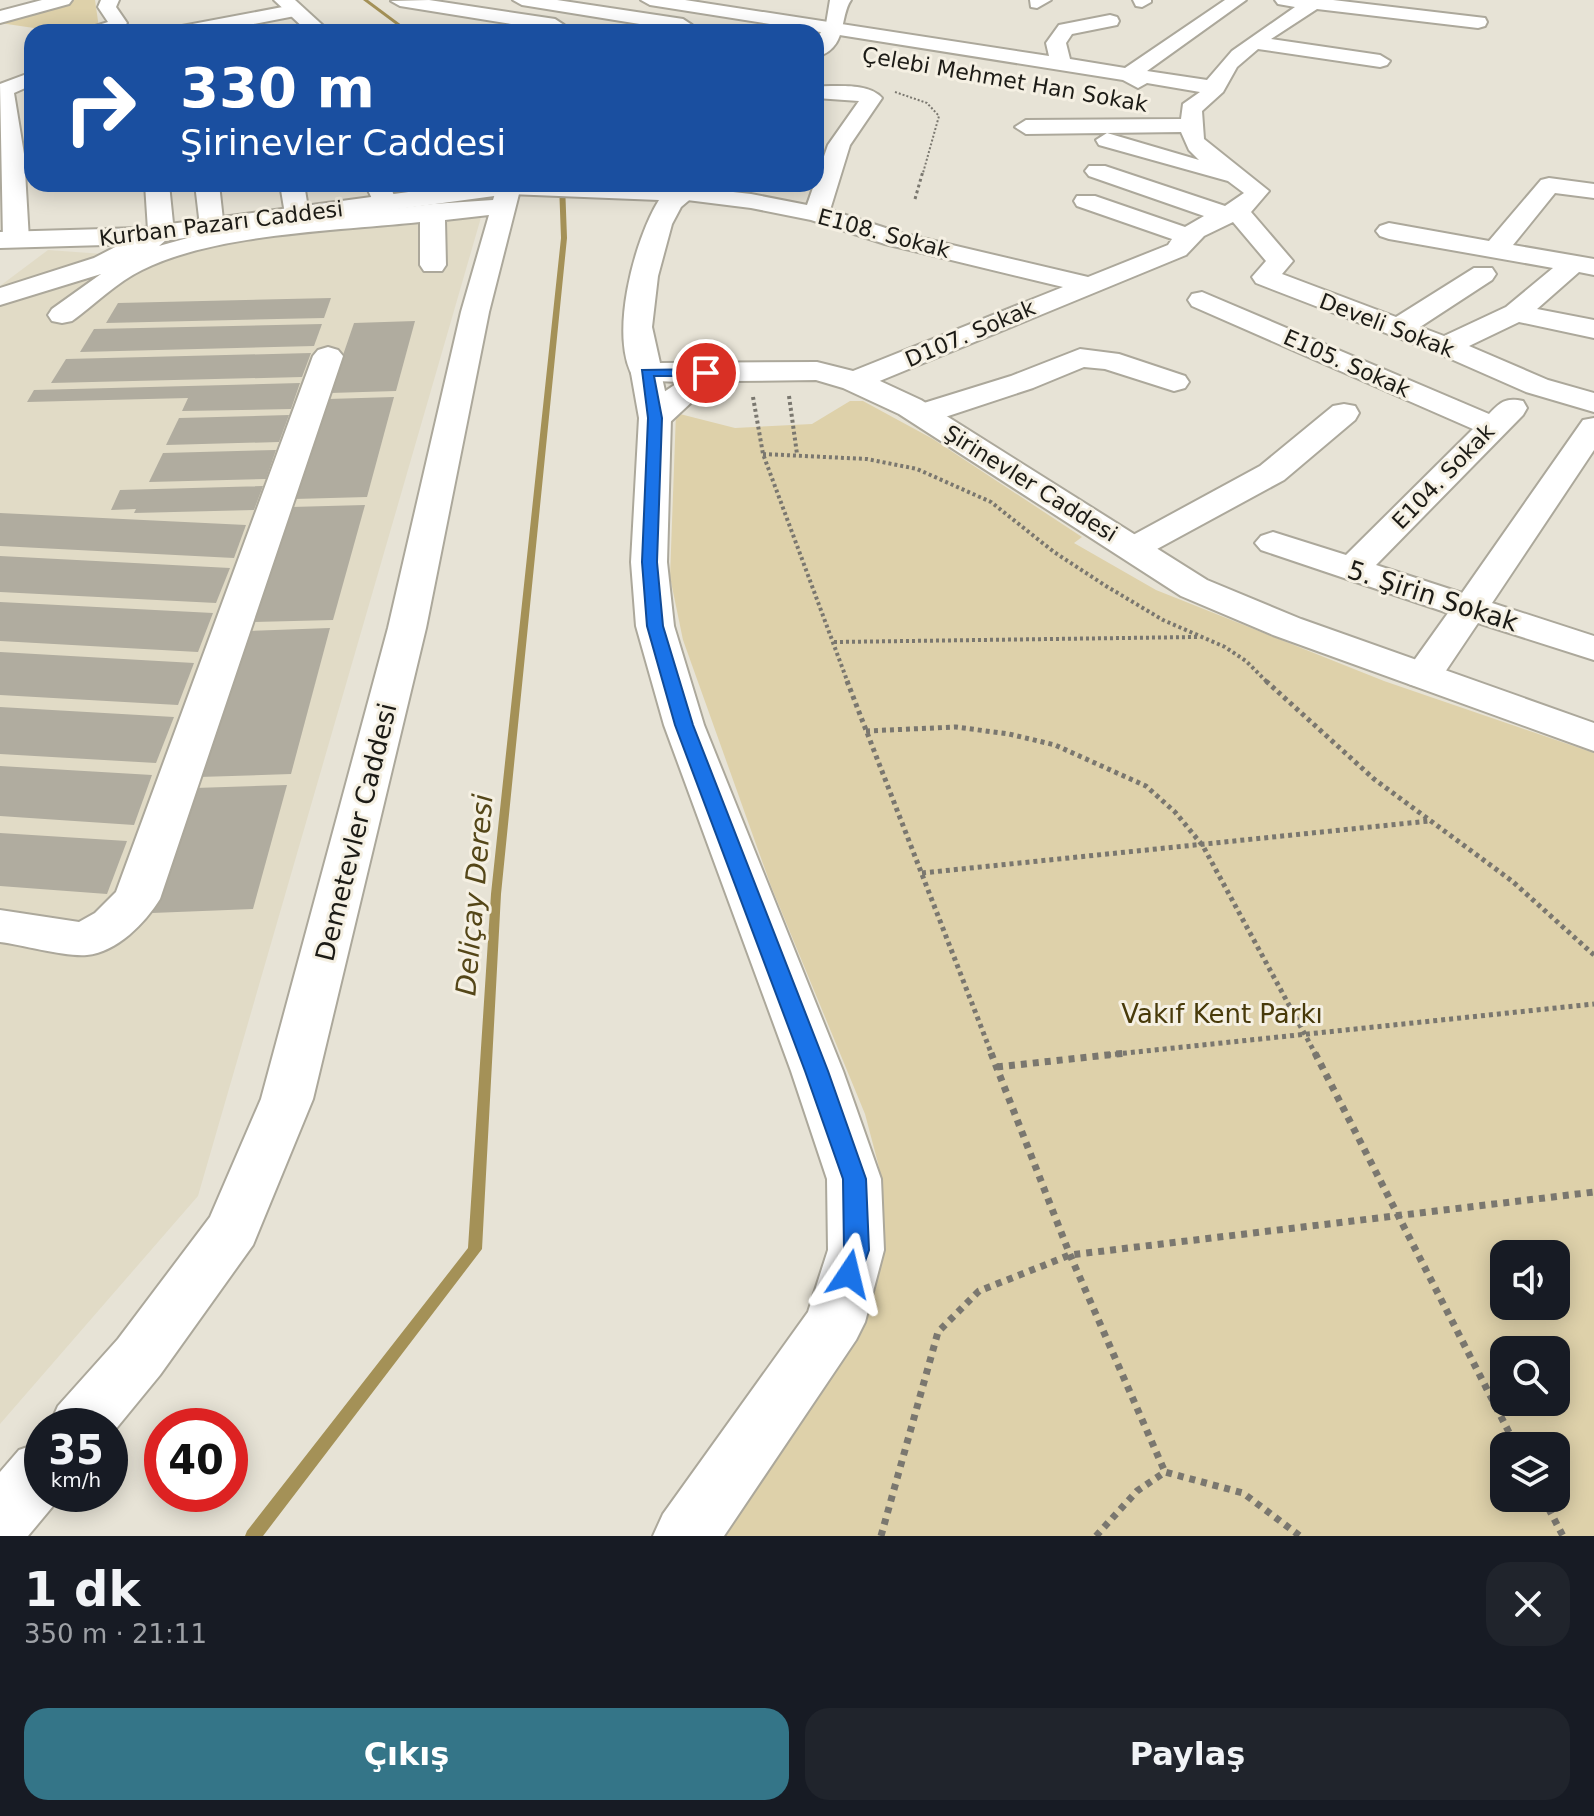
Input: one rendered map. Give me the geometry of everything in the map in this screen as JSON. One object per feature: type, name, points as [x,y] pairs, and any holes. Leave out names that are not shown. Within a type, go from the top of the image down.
[{"type":"main road","points":[[824,40],[834,29],[838,17],[837,3],[841,0]]},
{"type":"main road","points":[[289,5],[311,24]]},
{"type":"main road","name":"Kurban Pazarı Caddesi","points":[[8,240],[67,240],[161,233],[297,214],[381,193],[446,192]]},
{"type":"main road","points":[[683,192],[670,203],[659,224],[644,276],[646,373],[671,400],[697,384],[743,372]]},
{"type":"main road","points":[[646,373],[693,361],[743,372]]},
{"type":"main road","name":"Şirinevler Caddesi","points":[[646,373],[817,371],[854,381],[922,414],[1194,588],[1287,627],[1594,738]]},
{"type":"street","points":[[0,17],[63,0]]},
{"type":"street","points":[[110,0],[107,7],[117,24]]},
{"type":"street","points":[[650,0],[705,4],[740,15],[800,24]]},
{"type":"street","points":[[740,15],[776,0]]},
{"type":"street","points":[[1129,74],[1237,0]]},
{"type":"street","points":[[1283,0],[1311,5],[1366,5],[1471,30],[1328,30],[1366,5]]},
{"type":"street","points":[[400,1],[545,24]]},
{"type":"street","points":[[480,24],[532,1],[677,24]]},
{"type":"street","points":[[245,24],[289,5]]},
{"type":"street","points":[[1231,212],[1255,198],[1257,191],[1252,184],[1200,150],[1193,139],[1192,117],[1216,88],[1227,66],[1311,5]]},
{"type":"street","points":[[215,7],[237,24]]},
{"type":"street","points":[[1061,64],[1056,43],[1066,29],[1104,13]]},
{"type":"street","points":[[0,25],[24,28]]},
{"type":"street","points":[[824,28],[1216,88]]},
{"type":"street","points":[[0,35],[24,30]]},
{"type":"street","points":[[1255,43],[1380,61]]},
{"type":"street","name":"Çelebi Mehmet Han Sokak","points":[[824,49],[848,52]]},
{"type":"street","points":[[8,240],[15,154],[2,90],[24,71]]},
{"type":"street","name":"Çelebi Mehmet Han Sokak","points":[[1129,74],[1145,100],[1192,117]]},
{"type":"street","points":[[824,92],[861,94],[871,98],[839,145],[824,190]]},
{"type":"street","points":[[1026,127],[1192,117]]},
{"type":"street","points":[[1107,140],[1252,184]]},
{"type":"street","points":[[1097,171],[1231,212],[1280,261],[1265,277]]},
{"type":"street","points":[[1397,329],[1489,262],[1549,185],[1594,191]]},
{"type":"street","points":[[0,297],[98,268],[143,246],[161,233],[158,192]]},
{"type":"street","points":[[208,192],[213,226]]},
{"type":"street","points":[[293,192],[297,214]]},
{"type":"street","points":[[62,315],[119,271],[182,246],[225,236],[433,211],[506,192]]},
{"type":"street","name":"Demetevler Caddesi","points":[[95,1408],[139,1357],[233,1229],[287,1099],[315,999],[407,628],[475,312],[510,192]]},
{"type":"street","name":"E108. Sokak","points":[[703,192],[816,214],[894,239],[1085,284]]},
{"type":"street","points":[[816,214],[823,192]]},
{"type":"street","points":[[1086,201],[1185,235]]},
{"type":"street","points":[[433,211],[433,265]]},
{"type":"street","name":"D107. Sokak","points":[[854,381],[1085,284],[1177,250],[1185,235],[1231,212]]},
{"type":"street","points":[[1389,231],[1489,262],[1584,265]]},
{"type":"street","points":[[1445,346],[1516,313],[1551,285],[1584,265]]},
{"type":"street","name":"E105. Sokak","points":[[1265,277],[1202,300],[1491,426]]},
{"type":"street","name":"Develi Sokak","points":[[1265,277],[1445,346],[1537,386],[1594,403]]},
{"type":"street","points":[[1551,285],[1594,292]]},
{"type":"street","points":[[1223,338],[1333,305]]},
{"type":"street","points":[[1516,313],[1594,329]]},
{"type":"street","points":[[0,926],[86,939],[112,924],[137,899],[328,356]]},
{"type":"street","points":[[922,414],[1022,382],[1080,358],[1109,360],[1174,382]]},
{"type":"street","points":[[646,373],[649,562],[655,626],[684,725],[817,1071],[854,1179],[856,1250],[835,1322],[686,1536]]},
{"type":"street","name":"E104. Sokak","points":[[1352,569],[1491,426],[1537,386]]},
{"type":"street","points":[[1134,548],[1272,473],[1344,413]]},
{"type":"street","points":[[1423,676],[1594,427]]},
{"type":"street","name":"5. Şirin Sokak","points":[[1273,543],[1468,607],[1587,637]]},
{"type":"street","points":[[0,1520],[24,1492]]},
{"type":"path","points":[[861,94],[873,91],[900,93],[920,100],[937,112],[939,125],[915,199]]},
{"type":"path","points":[[786,371],[797,454]]},
{"type":"path","points":[[743,372],[763,454],[866,731],[1070,1255],[1165,1472]]},
{"type":"path","points":[[763,454],[867,459],[917,469],[991,502],[1054,552],[1106,586],[1199,637],[1225,647],[1246,661],[1310,724],[1374,779],[1512,881],[1594,955]]},
{"type":"path","points":[[834,642],[1199,637]]},
{"type":"path","points":[[866,731],[956,727],[1009,734],[1055,745],[1146,786],[1175,812],[1203,846],[1306,1036],[1509,1432]]},
{"type":"path","points":[[922,873],[1429,821]]},
{"type":"path","points":[[997,1067],[1594,1004]]},
{"type":"path","points":[[881,1536],[938,1332],[979,1291],[1070,1255],[1594,1192]]},
{"type":"path","points":[[1096,1536],[1137,1491],[1165,1472],[1243,1493],[1300,1536]]},
{"type":"path","points":[[1550,1512],[1563,1536]]},
{"type":"shaded area","points":[[484,207],[198,1196],[0,1424],[0,286],[48,250],[117,255]]},
{"type":"green space","points":[[66,0],[95,0],[98,24],[24,24],[24,27],[0,23],[0,18]]},
{"type":"green space","name":"Vakıf Kent Parkı","points":[[850,401],[863,401],[933,439],[1082,537],[1074,543],[1156,590],[1384,681],[1594,753],[1594,1536],[709,1536],[867,1291],[884,1230],[879,1167],[865,1114],[771,886],[683,640],[670,577],[676,413],[735,428],[812,424]]},
{"type":"building","points":[[331,298],[324,318],[106,323],[118,303]]},
{"type":"building","points":[[415,321],[396,391],[330,393],[354,323]]},
{"type":"building","points":[[322,324],[314,346],[80,352],[94,329]]},
{"type":"building","points":[[311,353],[302,377],[51,383],[66,359]]},
{"type":"building","points":[[300,383],[291,409],[182,411],[188,398],[27,402],[34,390]]},
{"type":"building","points":[[394,397],[367,497],[294,499],[328,399]]},
{"type":"building","points":[[289,415],[279,442],[166,445],[179,418]]},
{"type":"building","points":[[276,450],[266,479],[149,482],[163,453]]},
{"type":"building","points":[[263,486],[254,510],[134,513],[136,509],[111,510],[120,490]]},
{"type":"building","points":[[365,505],[333,620],[252,622],[291,507]]},
{"type":"building","points":[[0,513],[246,525],[234,558],[0,546]]},
{"type":"building","points":[[0,556],[230,568],[216,603],[0,592]]},
{"type":"building","points":[[0,602],[213,613],[198,652],[0,641]]},
{"type":"building","points":[[330,628],[291,774],[199,777],[249,631]]},
{"type":"building","points":[[0,652],[194,663],[178,705],[0,695]]},
{"type":"building","points":[[0,707],[174,717],[156,763],[0,754]]},
{"type":"building","points":[[0,766],[152,775],[134,825],[0,816]]},
{"type":"building","points":[[287,785],[253,909],[152,913],[195,788]]},
{"type":"building","points":[[0,833],[127,841],[107,894],[0,886]]},
{"type":"waterway","name":"Deliçay Deresi","points":[[365,0],[398,24]]},
{"type":"waterway","name":"Deliçay Deresi","points":[[253,1536],[475,1249],[496,894],[564,238],[562,192]]},
{"type":"route","points":[[706,373],[646,373],[655,418],[649,562],[655,626],[684,725],[817,1071],[854,1179],[856,1250],[849,1274]]}]
